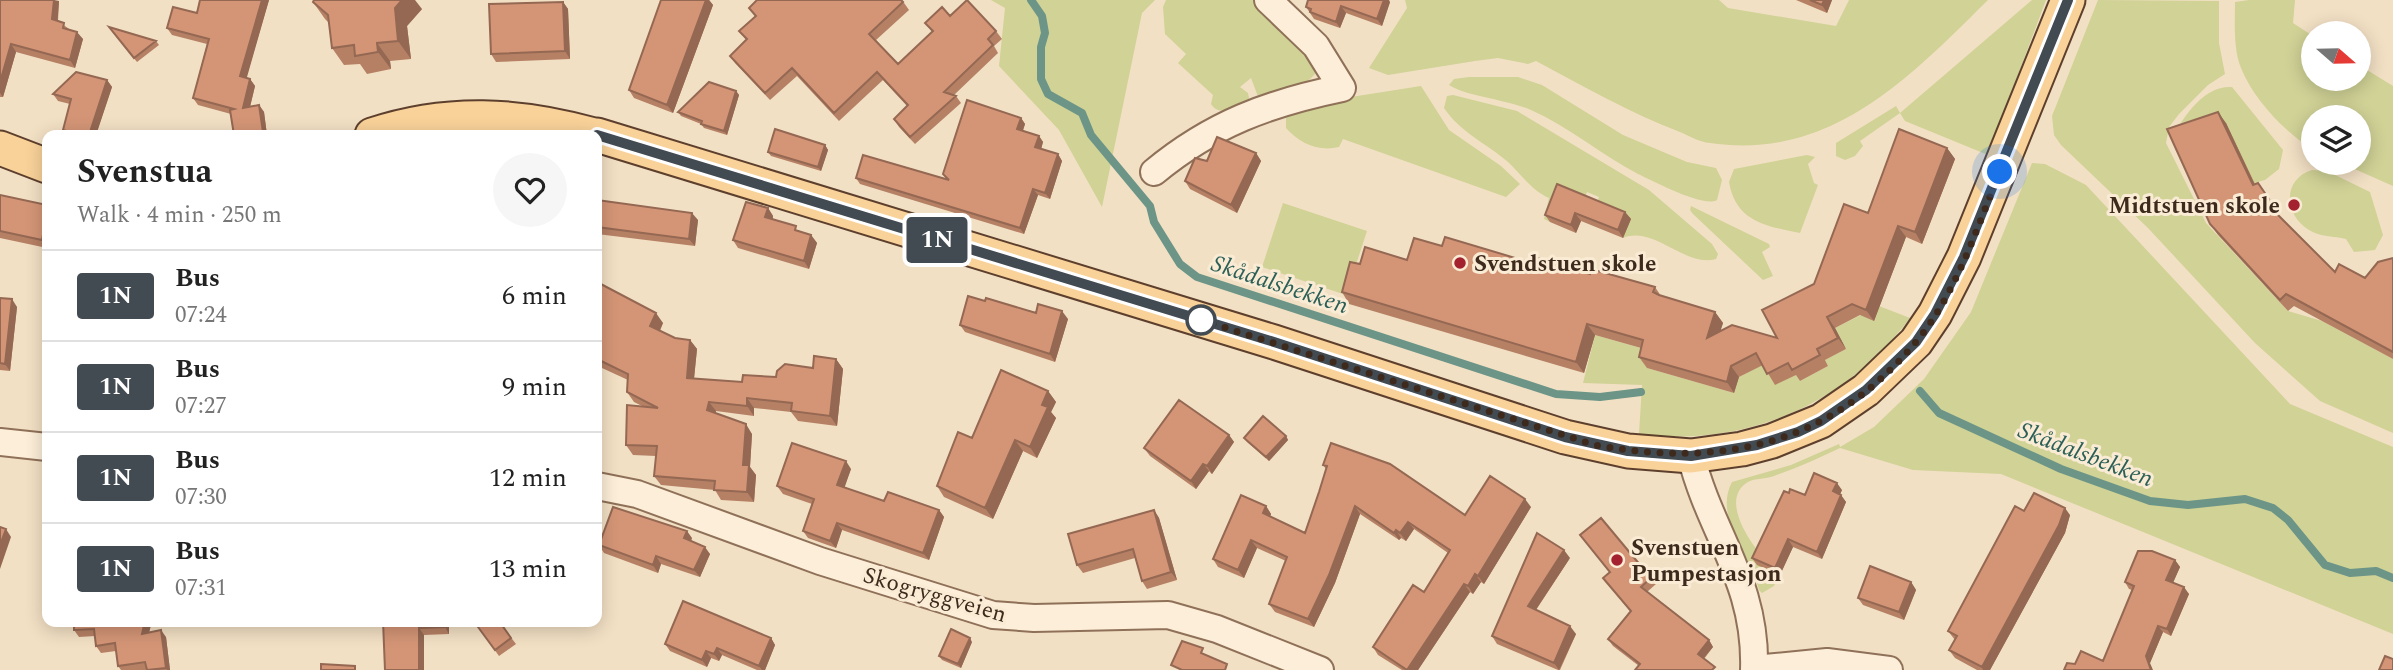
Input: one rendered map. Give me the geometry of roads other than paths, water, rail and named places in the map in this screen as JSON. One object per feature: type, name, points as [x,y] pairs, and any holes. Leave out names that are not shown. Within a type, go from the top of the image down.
[{"type":"main road","points":[[602,137],[1274,342],[1565,437],[1628,451],[1691,456],[1742,449],[1772,441],[1821,421],[1866,390],[1916,342],[1935,314],[1964,257],[2068,0]]},
{"type":"main road","points":[[389,130],[423,120],[460,116],[518,119],[572,130]]},
{"type":"main road","points":[[0,148],[42,164]]},
{"type":"street","points":[[1154,172],[1201,136],[1225,124],[1303,96],[1342,88],[1317,46],[1268,0]]},
{"type":"street","points":[[0,442],[42,446]]},
{"type":"street","points":[[1691,456],[1700,489],[1742,580],[1752,622],[1754,670],[1827,662],[1889,670]]},
{"type":"street","name":"Skogryggveien","points":[[602,487],[637,494],[820,561],[993,615],[1034,618],[1168,615],[1217,629],[1320,670]]},
{"type":"waterway","name":"Skådalsbekken","points":[[1031,0],[1042,16],[1045,33],[1041,47],[1041,79],[1048,94],[1082,113],[1091,135],[1150,206],[1154,222],[1180,264],[1197,277],[1556,394],[1600,397],[1641,392]]},
{"type":"waterway","name":"Skådalsbekken","points":[[1920,391],[1939,413],[2061,469],[2150,501],[2188,505],[2245,499],[2273,508],[2288,520],[2325,565],[2350,573],[2376,571],[2393,578]]},
{"type":"place","name":"Midtstuen skole","points":[[2294,205]]},
{"type":"place","name":"Svendstuen skole","points":[[1460,263]]},
{"type":"place","name":"Svenstuen Pumpestasjon","points":[[1617,560]]}]
